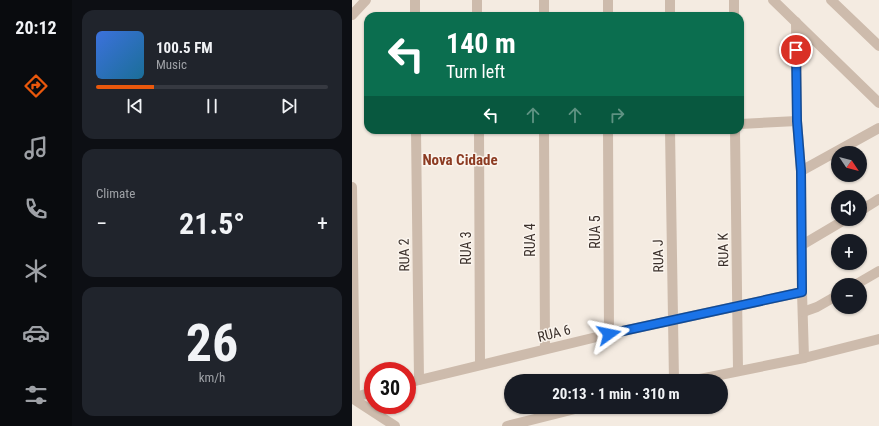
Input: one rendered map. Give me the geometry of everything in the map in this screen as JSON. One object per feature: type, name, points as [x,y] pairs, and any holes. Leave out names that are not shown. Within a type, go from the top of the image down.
[{"type":"street","points":[[352,14],[366,0]]},
{"type":"street","points":[[415,0],[415,12]]},
{"type":"street","points":[[477,0],[477,12]]},
{"type":"street","points":[[544,0],[544,12]]},
{"type":"street","points":[[608,0],[608,12]]},
{"type":"street","points":[[670,0],[670,12]]},
{"type":"street","points":[[734,0],[734,12]]},
{"type":"street","points":[[773,0],[879,103]]},
{"type":"street","points":[[831,0],[879,46]]},
{"type":"street","points":[[796,22],[797,121],[801,171],[802,312],[804,358]]},
{"type":"street","points":[[744,124],[797,121]]},
{"type":"street","points":[[801,171],[879,128]]},
{"type":"street","name":"RUA 2","points":[[416,134],[419,380]]},
{"type":"street","name":"RUA 3","points":[[479,134],[480,365]]},
{"type":"street","name":"RUA 4","points":[[544,134],[545,349]]},
{"type":"street","name":"RUA 5","points":[[608,134],[609,334]]},
{"type":"street","name":"RUA J","points":[[670,134],[674,374]]},
{"type":"street","name":"RUA K","points":[[735,134],[738,370]]},
{"type":"street","points":[[352,187],[353,398]]},
{"type":"street","points":[[867,207],[879,199]]},
{"type":"street","points":[[802,245],[834,226]]},
{"type":"street","points":[[867,278],[879,271]]},
{"type":"street","name":"RUA 6","points":[[416,381],[609,334],[802,292]]},
{"type":"street","points":[[802,312],[817,307],[831,299]]},
{"type":"street","points":[[721,374],[804,358],[879,339]]},
{"type":"street","points":[[353,398],[364,395]]},
{"type":"street","points":[[353,398],[395,426]]},
{"type":"street","points":[[507,426],[556,414]]},
{"type":"district","name":"Nova Cidade","points":[[460,160]]},
{"type":"route","points":[[609,334],[802,292],[801,171],[797,121],[796,50]]}]
